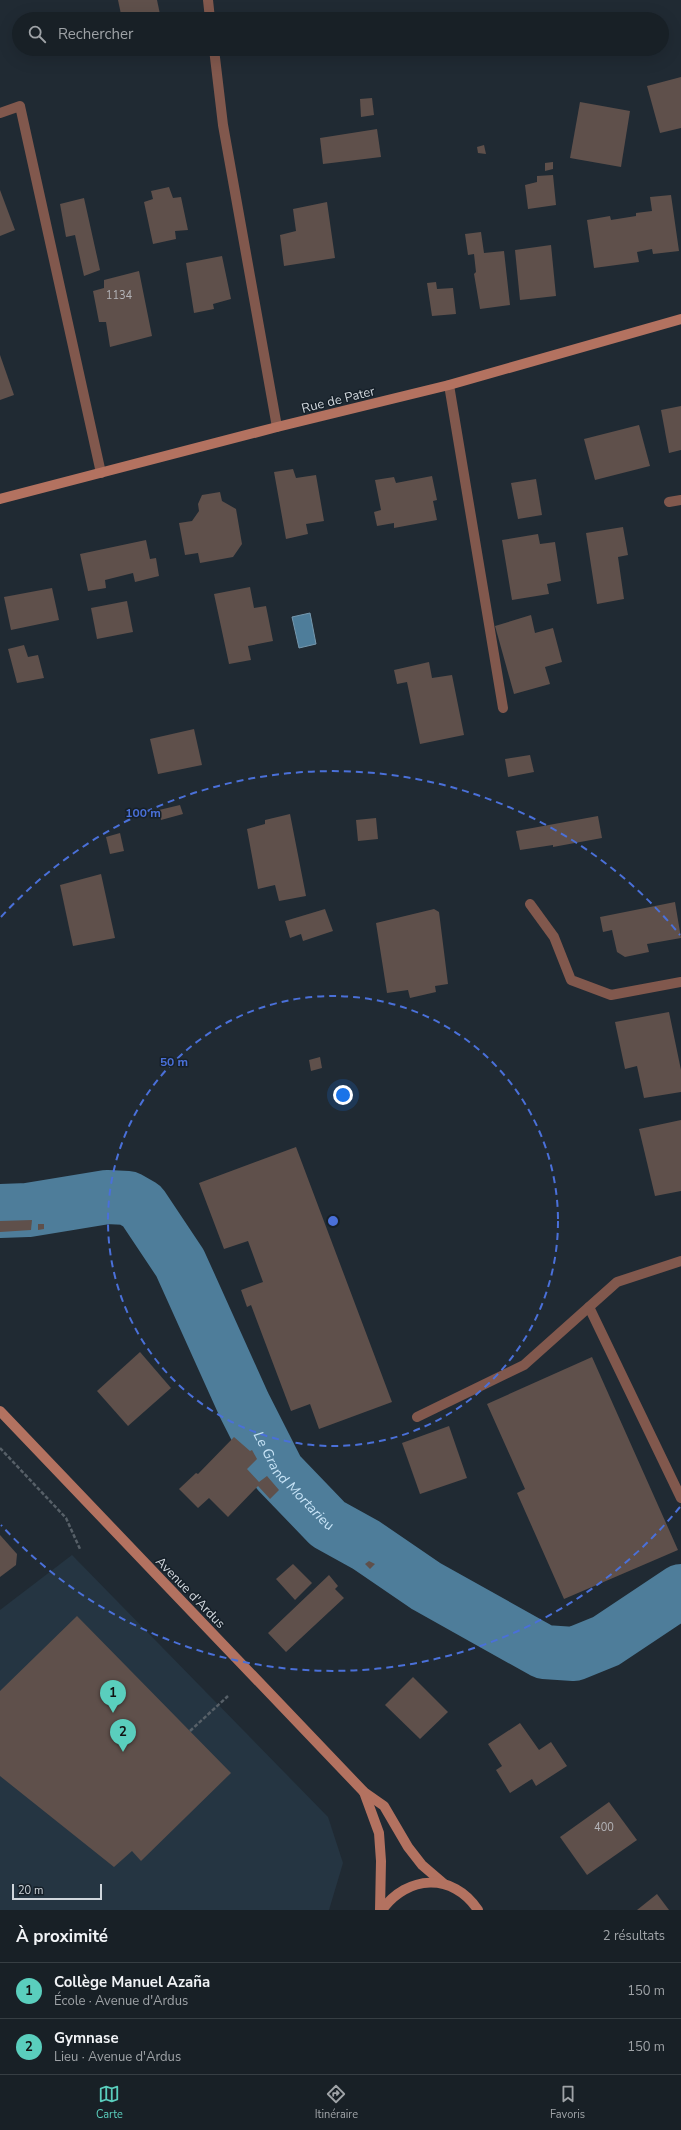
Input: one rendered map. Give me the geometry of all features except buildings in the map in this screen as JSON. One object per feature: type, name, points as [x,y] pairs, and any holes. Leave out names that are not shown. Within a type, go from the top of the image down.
[{"type":"main road","name":"Rue de Pater","points":[[0,499],[277,427],[450,385],[681,320]]},
{"type":"main road","name":"Avenue d'Ardus","points":[[0,1411],[364,1792],[384,1806],[408,1847],[422,1865],[443,1883]]},
{"type":"main road","name":"Avenue d'Ardus","points":[[364,1792],[379,1833],[381,1861],[381,1910]]},
{"type":"main road","points":[[381,1910],[391,1898],[406,1887],[424,1882],[443,1883],[458,1889],[472,1901],[478,1910]]},
{"type":"street","points":[[208,0],[209,12]]},
{"type":"street","points":[[215,56],[223,125],[277,427]]},
{"type":"street","points":[[0,113],[20,106],[101,473]]},
{"type":"street","points":[[450,385],[503,708]]},
{"type":"street","points":[[669,502],[681,500]]},
{"type":"street","points":[[530,904],[554,937],[571,980],[611,995],[681,982]]},
{"type":"street","points":[[417,1417],[524,1365],[617,1282],[681,1261]]},
{"type":"street","points":[[589,1307],[681,1498]]},
{"type":"path","points":[[0,1448],[66,1518],[80,1549]]},
{"type":"path","points":[[190,1731],[228,1696]]},
{"type":"shaded area","points":[[72,1555],[328,1817],[343,1863],[329,1910],[0,1910],[0,1610]]},
{"type":"water","points":[[310,613],[316,644],[299,648],[292,617]]},
{"type":"waterway","name":"Le Grand Mortarieu","points":[[0,1211],[28,1210],[107,1197],[128,1198],[142,1206],[180,1263],[244,1405],[278,1472],[328,1524],[366,1545],[426,1586],[544,1652],[574,1654],[606,1641],[681,1591]]},
{"type":"place","name":"Collège Manuel Azaña","points":[[113,1713]]},
{"type":"place","name":"Gymnase","points":[[123,1752]]}]
